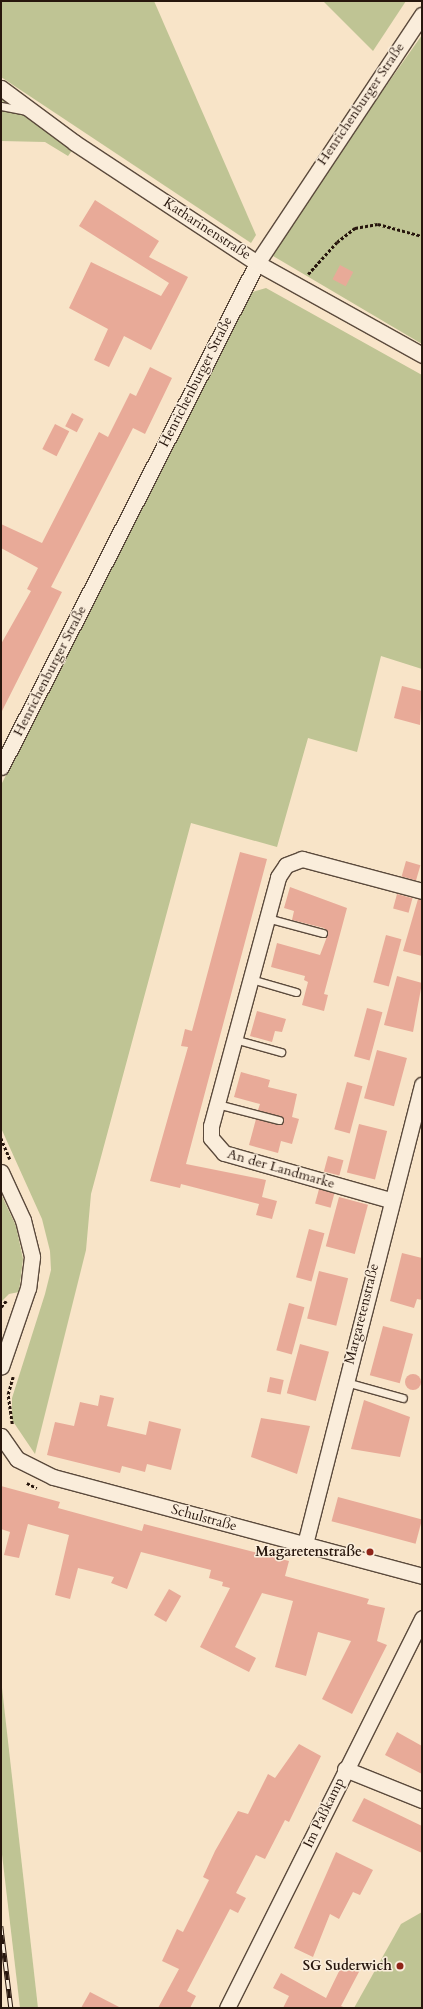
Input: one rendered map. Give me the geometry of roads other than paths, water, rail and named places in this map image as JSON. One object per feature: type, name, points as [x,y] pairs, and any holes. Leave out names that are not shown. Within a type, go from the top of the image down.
[{"type":"street","name":"Henrichenburger Straße","points":[[1,767],[257,263],[422,15]]},
{"type":"street","name":"Katharinenstraße","points":[[1,88],[35,113],[257,263],[422,355]]},
{"type":"street","name":"An der Landmarke","points":[[390,1200],[224,1153],[211,1138],[217,1104],[278,878],[294,859],[422,891]]},
{"type":"street","name":"Margaretenstraße","points":[[305,1544],[390,1200],[422,1085]]},
{"type":"street","points":[[7,1169],[23,1220],[32,1257],[28,1288],[6,1336],[8,1370]]},
{"type":"street","name":"Schulstraße","points":[[7,1432],[17,1458],[52,1477],[422,1576]]},
{"type":"street","name":"Im Paßkamp","points":[[227,2008],[422,1618]]},
{"type":"street","points":[[345,1770],[422,1800]]},
{"type":"lane","points":[[1,106],[35,113]]},
{"type":"lane","points":[[267,918],[323,934]]},
{"type":"lane","points":[[251,979],[296,992]]},
{"type":"lane","points":[[234,1039],[282,1052]]},
{"type":"lane","points":[[217,1104],[279,1120]]},
{"type":"lane","points":[[345,1381],[403,1398]]},
{"type":"railway","points":[[1,1926],[11,2008]]},
{"type":"place","name":"Magaretenstraße","points":[[370,1552]]},
{"type":"place","name":"SG Suderwich","points":[[400,1966]]}]
